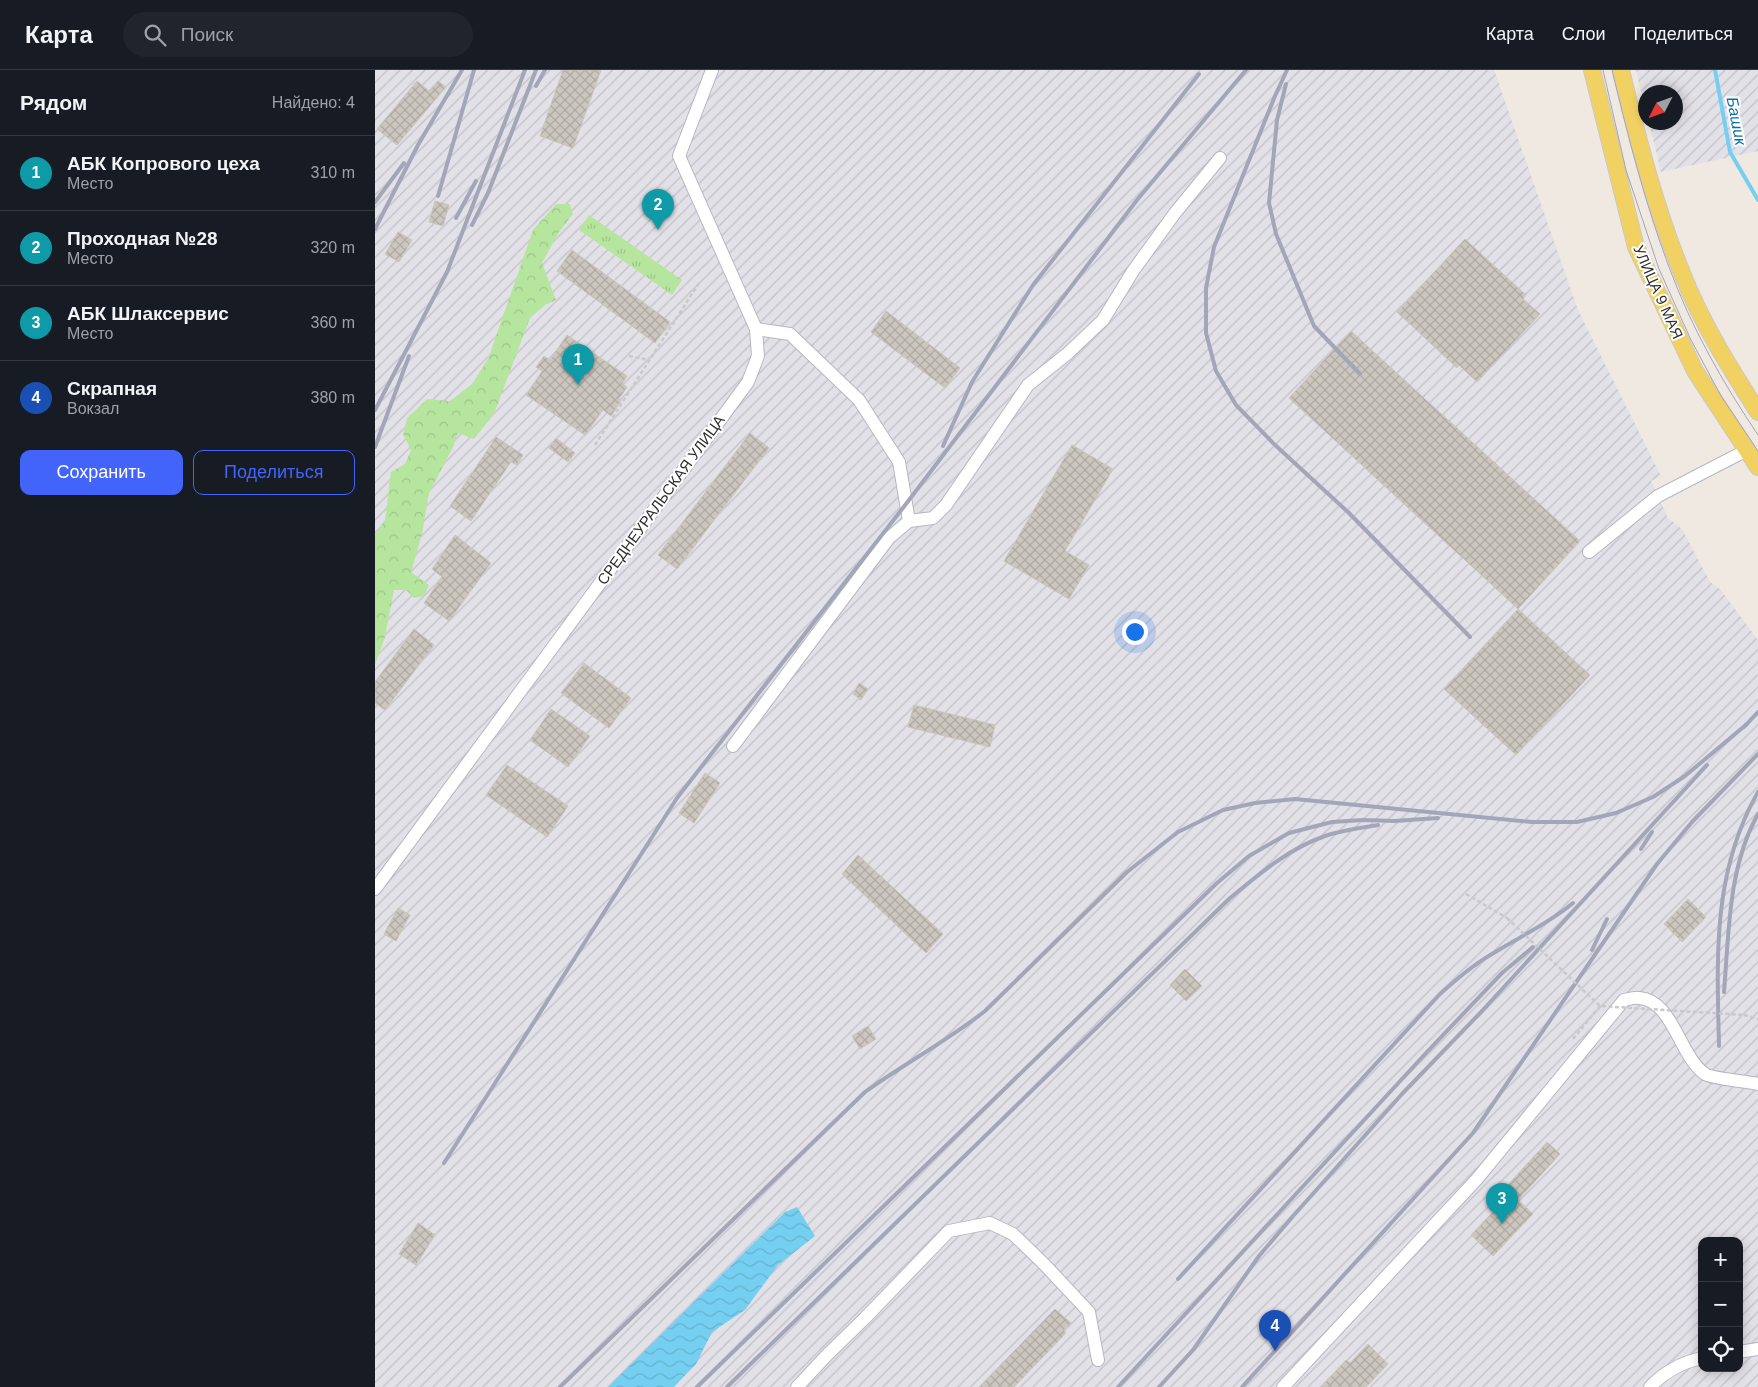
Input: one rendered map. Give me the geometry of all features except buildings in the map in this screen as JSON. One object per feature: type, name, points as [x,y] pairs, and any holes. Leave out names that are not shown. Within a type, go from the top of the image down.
[{"type":"main road","name":"УЛИЦА 9 МАЯ","points":[[1592,70],[1636,247],[1695,371],[1758,467]]},
{"type":"main road","name":"УЛИЦА 9 МАЯ","points":[[1621,70],[1649,182],[1682,274],[1722,355],[1758,412]]},
{"type":"street","name":"СРЕДНЕУРАЛЬСКАЯ УЛИЦА","points":[[375,889],[748,382],[758,356],[756,329],[679,156],[712,70]]},
{"type":"street","points":[[733,746],[889,538],[909,521],[933,518],[946,505],[1028,385],[1067,354],[1103,320],[1133,271],[1175,213],[1219,158]]},
{"type":"street","points":[[756,329],[790,334],[859,400],[899,462],[909,521]]},
{"type":"street","points":[[1589,552],[1657,496],[1747,450]]},
{"type":"street","points":[[1283,1387],[1477,1179],[1624,1000],[1639,998],[1659,1005],[1689,1054],[1706,1074],[1717,1078],[1758,1084]]},
{"type":"street","points":[[797,1387],[949,1231],[990,1223],[1013,1234],[1045,1264],[1089,1312],[1097,1360]]},
{"type":"street","points":[[1743,1351],[1758,1349]]},
{"type":"street","points":[[1650,1387],[1661,1376],[1698,1359]]},
{"type":"path","points":[[595,445],[699,283]]},
{"type":"path","points":[[629,356],[650,360]]},
{"type":"path","points":[[1466,894],[1507,918],[1600,1006],[1744,1015],[1758,1019]]},
{"type":"path","points":[[1573,1039],[1600,1006]]},
{"type":"shaded area","points":[[375,70],[1494,70],[1578,310],[1661,476],[1651,481],[1668,518],[1682,529],[1710,582],[1720,589],[1758,640],[1758,1387],[375,1387]]},
{"type":"shaded area","points":[[1636,70],[1758,70],[1758,151],[1661,172],[1651,130],[1683,130],[1683,85],[1640,85]]},
{"type":"green space","points":[[556,204],[570,204],[573,214],[559,232],[542,263],[556,300],[545,305],[530,318],[494,414],[474,439],[458,433],[453,447],[429,493],[422,534],[411,572],[429,585],[424,596],[414,598],[406,590],[394,590],[385,637],[375,665],[375,534],[385,520],[391,472],[405,464],[411,450],[403,434],[407,418],[427,399],[450,401],[472,384],[488,359],[533,230]]},
{"type":"green space","points":[[589,215],[682,280],[672,295],[579,230]]},
{"type":"water","points":[[797,1207],[815,1236],[778,1265],[745,1310],[712,1332],[696,1364],[674,1387],[608,1387],[785,1212]]},
{"type":"waterway","name":"Башик","points":[[1715,70],[1730,152],[1758,200]]},
{"type":"tram line","points":[[1603,70],[1626,170],[1659,269],[1691,340],[1721,396],[1758,451]]},
{"type":"tram line","points":[[1612,70],[1645,194],[1660,243],[1678,289],[1709,354],[1732,395],[1758,435]]},
{"type":"railway","points":[[375,229],[418,145],[462,70]]},
{"type":"railway","points":[[438,196],[474,70]]},
{"type":"railway","points":[[375,410],[447,272],[525,70]]},
{"type":"railway","points":[[472,225],[488,193],[536,70]]},
{"type":"railway","points":[[536,86],[545,70]]},
{"type":"railway","points":[[444,1163],[677,798],[906,504],[1137,200],[1246,70]]},
{"type":"railway","points":[[1287,70],[1214,247],[1206,288],[1206,333],[1216,371],[1236,405],[1274,444],[1349,513],[1470,637]]},
{"type":"railway","points":[[943,446],[972,382],[1033,285],[1199,74]]},
{"type":"railway","points":[[1286,84],[1277,120],[1269,203],[1276,234],[1314,326],[1360,374]]},
{"type":"railway","points":[[375,202],[404,163]]},
{"type":"railway","points":[[456,218],[476,181]]},
{"type":"railway","points":[[375,447],[409,356]]},
{"type":"railway","points":[[1744,727],[1758,712]]},
{"type":"railway","points":[[560,1387],[865,1092],[985,1011],[1127,872],[1178,832],[1223,810],[1255,803],[1295,799],[1532,822],[1577,822],[1616,813],[1653,797],[1685,776],[1747,724]]},
{"type":"railway","points":[[1242,1387],[1473,1133],[1657,864],[1692,822],[1758,754]]},
{"type":"railway","points":[[1159,1387],[1193,1350],[1259,1256],[1294,1215],[1402,1094],[1482,1011],[1707,765]]},
{"type":"railway","points":[[1719,1046],[1718,948],[1720,916],[1732,853],[1743,823],[1758,792]]},
{"type":"railway","points":[[1724,992],[1729,924],[1735,878],[1748,834],[1758,814]]},
{"type":"railway","points":[[697,1387],[1217,883],[1249,856],[1289,833],[1332,822],[1438,818]]},
{"type":"railway","points":[[727,1387],[1229,899],[1251,880],[1286,855],[1311,841],[1338,832],[1378,825]]},
{"type":"railway","points":[[1641,849],[1652,832]]},
{"type":"railway","points":[[1178,1279],[1440,994],[1478,963],[1544,924],[1573,903]]},
{"type":"railway","points":[[1592,950],[1607,919]]},
{"type":"railway","points":[[1118,1387],[1426,1053],[1502,973],[1533,947]]},
{"type":"place","name":"Проходная №28","points":[[658,230]]},
{"type":"place","name":"АБК Копрового цеха","points":[[578,385]]},
{"type":"place","name":"АБК Шлаксервис","points":[[1502,1224]]},
{"type":"place","name":"Скрапная","points":[[1275,1351]]}]
